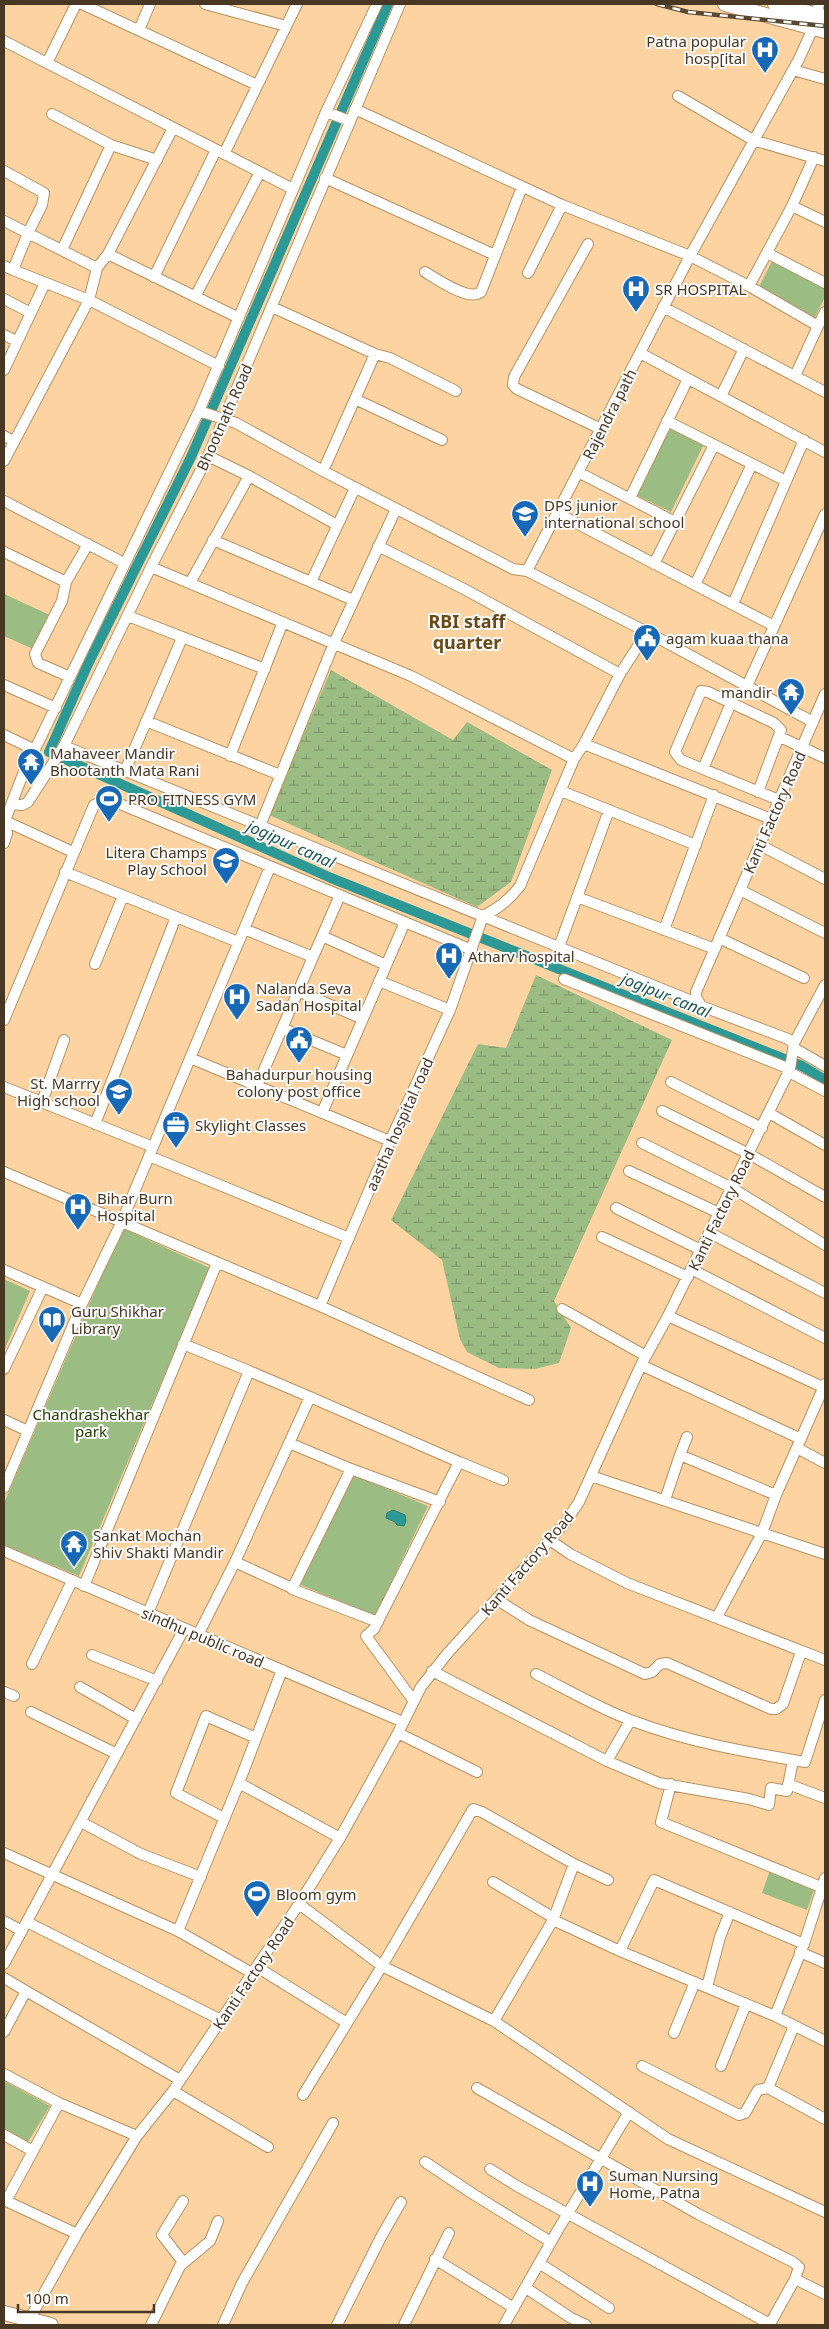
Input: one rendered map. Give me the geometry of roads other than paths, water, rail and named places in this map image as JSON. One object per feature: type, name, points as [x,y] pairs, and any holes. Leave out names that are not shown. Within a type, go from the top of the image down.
[{"type":"highway","points":[[726,4],[820,19]]},
{"type":"highway","points":[[775,4],[820,19]]},
{"type":"highway","points":[[4,2313],[50,2325]]},
{"type":"street","points":[[47,63],[76,4]]},
{"type":"street","points":[[82,4],[257,85]]},
{"type":"street","points":[[139,30],[150,4]]},
{"type":"street","points":[[205,4],[286,26]]},
{"type":"street","points":[[154,277],[257,85],[297,4]]},
{"type":"street","name":"Bhootnath Road","points":[[4,843],[7,832],[5,822],[35,750],[124,564],[202,412],[292,189],[329,113],[377,4]]},
{"type":"street","name":"Bhootnath Road","points":[[12,804],[22,805],[28,802],[62,749],[151,567],[208,456],[221,419],[272,307],[349,120],[400,4]]},
{"type":"street","name":"Rajendra path","points":[[527,571],[690,256],[820,19]]},
{"type":"street","points":[[4,41],[292,189]]},
{"type":"street","points":[[793,70],[825,79]]},
{"type":"street","points":[[678,96],[753,140],[825,161]]},
{"type":"street","points":[[355,109],[562,205],[690,256],[749,286],[818,326]]},
{"type":"street","points":[[329,113],[349,120]]},
{"type":"street","points":[[52,114],[111,145],[156,160]]},
{"type":"street","points":[[4,461],[9,439],[89,300],[98,268],[108,254],[173,128]]},
{"type":"street","points":[[62,250],[111,145]]},
{"type":"street","points":[[749,286],[792,206],[814,157]]},
{"type":"street","points":[[4,171],[44,194],[42,205],[8,268],[89,300],[219,366]]},
{"type":"street","points":[[195,297],[260,172]]},
{"type":"street","points":[[325,178],[495,255]]},
{"type":"street","points":[[425,272],[453,288],[471,295],[477,295],[481,292],[522,187]]},
{"type":"street","points":[[528,273],[562,205]]},
{"type":"street","points":[[792,206],[825,222]]},
{"type":"street","points":[[4,221],[98,268]]},
{"type":"street","points":[[588,244],[514,377],[513,385],[517,389],[601,429]]},
{"type":"street","points":[[767,253],[825,283]]},
{"type":"street","points":[[108,254],[239,318]]},
{"type":"street","points":[[4,368],[45,283]]},
{"type":"street","points":[[4,299],[31,313]]},
{"type":"street","points":[[272,307],[375,354],[390,358],[456,391]]},
{"type":"street","points":[[663,307],[825,392]]},
{"type":"street","points":[[795,376],[825,312]]},
{"type":"street","points":[[4,335],[17,342]]},
{"type":"street","points":[[721,396],[744,349]]},
{"type":"street","points":[[640,353],[825,452]]},
{"type":"street","points":[[323,471],[375,354]]},
{"type":"street","points":[[630,498],[688,379]]},
{"type":"street","points":[[355,398],[442,440]]},
{"type":"street","points":[[202,412],[236,423],[355,488],[513,569],[527,571],[647,632],[813,722]]},
{"type":"street","points":[[667,421],[786,481]]},
{"type":"street","points":[[733,604],[804,440]]},
{"type":"street","points":[[654,564],[714,445]]},
{"type":"street","points":[[208,456],[249,476],[337,525]]},
{"type":"street","points":[[695,585],[752,464]]},
{"type":"street","points":[[578,472],[676,522]]},
{"type":"street","points":[[190,583],[249,476]]},
{"type":"street","points":[[311,582],[355,488]]},
{"type":"street","points":[[4,501],[124,564]]},
{"type":"street","points":[[260,826],[334,643],[396,509]]},
{"type":"street","points":[[558,513],[774,626]]},
{"type":"street","points":[[747,686],[774,626],[821,533],[825,514]]},
{"type":"street","points":[[213,540],[353,600]]},
{"type":"street","points":[[70,677],[38,663],[35,654],[62,601],[66,582],[88,544]]},
{"type":"street","points":[[378,546],[464,589],[620,674]]},
{"type":"street","points":[[4,552],[66,582]]},
{"type":"street","points":[[151,567],[411,676],[574,759]]},
{"type":"street","points":[[128,616],[264,669]]},
{"type":"street","points":[[230,756],[283,622]]},
{"type":"street","points":[[481,920],[509,899],[520,886],[574,759],[584,744],[620,674],[647,632]]},
{"type":"street","points":[[124,771],[182,638]]},
{"type":"street","points":[[4,685],[56,708]]},
{"type":"street","points":[[758,792],[781,730],[774,723],[704,690],[699,693],[675,752],[681,760],[758,792],[779,800]]},
{"type":"street","name":"Kanti Factory Road","points":[[699,1004],[696,992],[813,722],[823,708],[825,694]]},
{"type":"street","points":[[703,769],[731,703]]},
{"type":"street","points":[[146,721],[280,775]]},
{"type":"street","points":[[4,735],[35,750]]},
{"type":"street","points":[[780,737],[803,746],[825,758]]},
{"type":"street","points":[[584,744],[771,819]]},
{"type":"street","points":[[62,749],[124,771],[260,826],[481,920],[559,947],[699,1004],[707,1009],[788,1039],[794,1048],[825,1066]]},
{"type":"street","points":[[561,791],[696,845]]},
{"type":"street","points":[[664,930],[714,795]]},
{"type":"street","points":[[4,1020],[94,805],[108,799],[405,922],[474,946]]},
{"type":"street","points":[[559,947],[609,810]]},
{"type":"street","points":[[5,822],[73,852]]},
{"type":"street","points":[[760,845],[825,879]]},
{"type":"street","points":[[4,1486],[82,1304],[122,1221],[270,867]]},
{"type":"street","points":[[65,872],[238,942]]},
{"type":"street","points":[[740,890],[825,933]]},
{"type":"street","points":[[257,1086],[340,895]]},
{"type":"street","points":[[95,964],[123,896]]},
{"type":"street","points":[[577,897],[715,949]]},
{"type":"street","points":[[95,1124],[176,917]]},
{"type":"street","name":"aastha hospital road","points":[[320,1306],[390,1141],[450,1010],[474,946],[481,920]]},
{"type":"street","points":[[322,1113],[405,922]]},
{"type":"street","points":[[244,930],[313,957]]},
{"type":"street","points":[[322,936],[386,965]]},
{"type":"street","points":[[720,938],[804,978]]},
{"type":"street","points":[[564,979],[789,1069],[825,1091]]},
{"type":"street","points":[[379,981],[450,1010]]},
{"type":"street","name":"Kanti Factory Road","points":[[29,2320],[77,2234],[137,2136],[173,2091],[299,1904],[340,1838],[398,1733],[413,1700],[432,1671],[565,1523],[579,1502],[644,1360],[690,1273],[762,1128],[789,1069],[794,1048],[825,985]]},
{"type":"street","points":[[298,991],[363,1019]]},
{"type":"street","points":[[282,1028],[347,1055]]},
{"type":"street","points":[[42,1102],[64,1040]]},
{"type":"street","points":[[190,1058],[390,1141]]},
{"type":"street","points":[[671,1082],[762,1128]]},
{"type":"street","points":[[4,1087],[95,1124],[151,1152],[349,1238]]},
{"type":"street","points":[[662,1111],[749,1154],[825,1197]]},
{"type":"street","points":[[769,1113],[825,1145]]},
{"type":"street","points":[[642,1143],[732,1188],[825,1245]]},
{"type":"street","points":[[630,1171],[719,1214]]},
{"type":"street","points":[[4,1172],[320,1306],[529,1400]]},
{"type":"street","points":[[616,1208],[701,1250]]},
{"type":"street","points":[[710,1232],[825,1293]]},
{"type":"street","points":[[602,1236],[690,1273],[825,1338]]},
{"type":"street","points":[[84,1586],[218,1263]]},
{"type":"street","points":[[4,1270],[82,1304]]},
{"type":"street","points":[[4,1369],[43,1287]]},
{"type":"street","points":[[562,1309],[644,1360],[799,1443],[825,1463]]},
{"type":"street","points":[[668,1316],[825,1387],[776,1495],[762,1533],[717,1617]]},
{"type":"street","points":[[183,1344],[503,1480]]},
{"type":"street","points":[[148,1613],[249,1371]]},
{"type":"street","points":[[198,1634],[235,1562],[310,1397]]},
{"type":"street","points":[[4,1420],[28,1431]]},
{"type":"street","points":[[665,1500],[687,1437]]},
{"type":"street","points":[[289,1443],[351,1469],[440,1502]]},
{"type":"street","points":[[680,1455],[776,1495]]},
{"type":"street","points":[[413,1700],[366,1636],[374,1629],[378,1622],[459,1462]]},
{"type":"street","points":[[292,1588],[351,1469]]},
{"type":"street","points":[[591,1476],[825,1554]]},
{"type":"street","points":[[550,1540],[570,1554],[627,1583],[825,1660]]},
{"type":"street","name":"sindhu public road","points":[[4,1551],[403,1722]]},
{"type":"street","points":[[235,1562],[292,1588],[378,1622]]},
{"type":"street","points":[[32,1664],[72,1581]]},
{"type":"street","points":[[496,1599],[529,1620],[645,1674],[652,1672],[660,1664],[667,1663],[771,1709],[776,1709],[783,1704],[801,1652]]},
{"type":"street","points":[[4,1964],[184,1629]]},
{"type":"street","points":[[92,1655],[157,1681]]},
{"type":"street","points":[[178,1931],[239,1784],[282,1670]]},
{"type":"street","points":[[432,1671],[607,1761],[659,1783],[769,1804],[771,1788],[786,1791],[793,1760]]},
{"type":"street","points":[[536,1674],[630,1720],[698,1741],[804,1762],[825,1700]]},
{"type":"street","points":[[80,1687],[136,1719]]},
{"type":"street","points":[[31,1712],[117,1754]]},
{"type":"street","points":[[224,1818],[176,1793],[206,1716],[256,1738]]},
{"type":"street","points":[[607,1761],[630,1720]]},
{"type":"street","points":[[398,1733],[477,1772]]},
{"type":"street","points":[[239,1784],[340,1838]]},
{"type":"street","points":[[671,1784],[661,1822],[823,1883],[802,1948],[775,2016]]},
{"type":"street","points":[[788,1784],[825,1798]]},
{"type":"street","points":[[303,2096],[382,1966],[473,1809],[482,1812],[574,1864],[608,1880]]},
{"type":"street","points":[[81,1822],[141,1854],[201,1877]]},
{"type":"street","points":[[4,1853],[178,1931],[255,1970],[347,2024]]},
{"type":"street","points":[[494,2021],[553,1919],[574,1864]]},
{"type":"street","points":[[620,1951],[654,1880],[730,1912],[802,1948],[825,1963]]},
{"type":"street","points":[[493,1882],[553,1919],[620,1951],[775,2016],[825,2042]]},
{"type":"street","points":[[299,1904],[382,1966],[494,2021],[668,2138],[825,2212]]},
{"type":"street","points":[[707,1987],[720,1938],[730,1912]]},
{"type":"street","points":[[4,1921],[24,1926],[220,2020]]},
{"type":"street","points":[[4,1978],[180,2080]]},
{"type":"street","points":[[674,2033],[695,1982]]},
{"type":"street","points":[[4,2032],[26,1991]]},
{"type":"street","points":[[721,2066],[746,2004]]},
{"type":"street","points":[[768,2088],[794,2026]]},
{"type":"street","points":[[642,2066],[739,2115],[745,2113],[758,2090],[768,2088],[825,2118]]},
{"type":"street","points":[[4,2074],[59,2103],[137,2136]]},
{"type":"street","points":[[477,2088],[698,2214],[794,2262],[800,2267],[770,2324],[568,2214],[490,2169]]},
{"type":"street","points":[[173,2091],[268,2147]]},
{"type":"street","points":[[59,2103],[5,2201],[77,2234]]},
{"type":"street","points":[[504,2325],[629,2112]]},
{"type":"street","points":[[223,2325],[242,2283],[333,2123]]},
{"type":"street","points":[[4,2135],[33,2151]]},
{"type":"street","points":[[425,2162],[552,2242]]},
{"type":"street","points":[[183,2201],[162,2235],[183,2262]]},
{"type":"street","points":[[337,2325],[381,2237],[401,2202]]},
{"type":"street","points":[[151,2325],[183,2262],[210,2241],[218,2221]]},
{"type":"street","points":[[404,2325],[449,2232]]},
{"type":"street","points":[[435,2259],[514,2308]]},
{"type":"street","points":[[539,2263],[609,2308]]},
{"type":"street","points":[[795,2279],[825,2294]]},
{"type":"street","points":[[526,2288],[571,2318],[586,2324]]},
{"type":"water","points":[[393,1510],[405,1515],[406,1521],[404,1526],[397,1525],[386,1518],[387,1513]]},
{"type":"waterway","name":"jogipur canal","points":[[388,4],[191,457],[88,664],[49,752],[331,878],[802,1066],[825,1080]]},
{"type":"railway","points":[[657,4],[688,12],[825,26]]},
{"type":"place","name":"Patna popular hosp[ital","points":[[765,74]]},
{"type":"place","name":"SR HOSPITAL","points":[[636,313]]},
{"type":"place","name":"DPS junior international school","points":[[525,538]]},
{"type":"place","name":"agam kuaa thana","points":[[647,662]]},
{"type":"place","name":"mandir","points":[[791,716]]},
{"type":"place","name":"Mahaveer Mandir Bhootanth Mata Rani","points":[[31,786]]},
{"type":"place","name":"PRO FITNESS GYM","points":[[109,823]]},
{"type":"place","name":"Litera Champs Play School","points":[[226,885]]},
{"type":"place","name":"Atharv hospital","points":[[449,980]]},
{"type":"place","name":"Nalanda Seva Sadan Hospital","points":[[237,1021]]},
{"type":"place","name":"Bahadurpur housing colony post office","points":[[299,1064]]},
{"type":"place","name":"St. Marrry High school","points":[[119,1116]]},
{"type":"place","name":"Skylight Classes","points":[[176,1149]]},
{"type":"place","name":"Bihar Burn Hospital","points":[[78,1231]]},
{"type":"place","name":"Guru Shikhar Library","points":[[52,1344]]},
{"type":"place","name":"Sankat Mochan Shiv Shakti Mandir","points":[[74,1568]]},
{"type":"place","name":"Bloom gym","points":[[257,1918]]},
{"type":"place","name":"Suman Nursing Home, Patna","points":[[590,2208]]},
{"type":"district","name":"RBI staff quarter","points":[[467,631]]},
{"type":"park label","name":"Chandrashekhar park","points":[[91,1422]]}]
